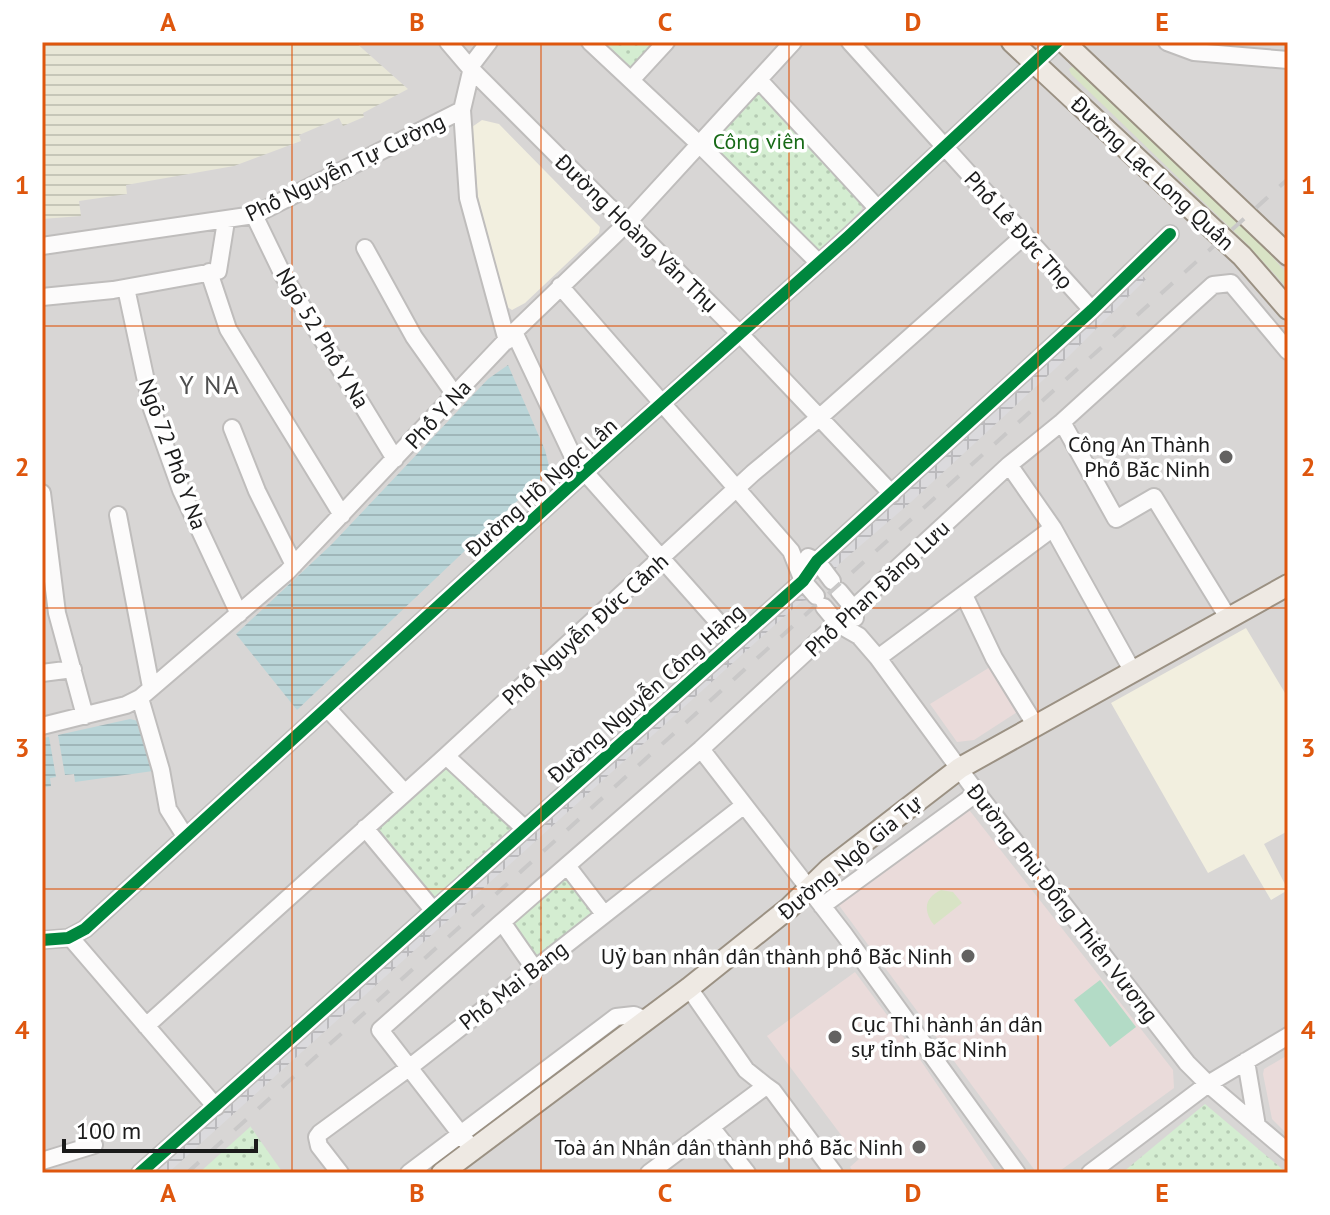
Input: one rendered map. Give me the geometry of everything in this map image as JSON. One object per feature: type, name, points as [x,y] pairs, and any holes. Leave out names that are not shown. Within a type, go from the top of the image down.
[{"type":"main road","name":"Đường Lạc Long Quân","points":[[1012,42],[1242,256],[1288,309]]},
{"type":"main road","name":"Đường Lạc Long Quân","points":[[1070,44],[1288,255]]},
{"type":"main road","name":"Đường Ngô Gia Tự","points":[[442,1173],[467,1142],[689,988],[789,908],[829,869],[960,768],[1288,585]]},
{"type":"street","name":"Đường Hoàng Văn Thụ","points":[[448,42],[471,69],[740,334],[892,494]]},
{"type":"street","points":[[471,69],[489,42]]},
{"type":"street","points":[[590,42],[819,263]]},
{"type":"street","points":[[631,80],[666,42]]},
{"type":"street","name":"Phố Y Na","points":[[42,726],[126,705],[239,614],[294,565],[511,336],[628,222],[793,42]]},
{"type":"street","name":"Phố Lê Đức Thọ","points":[[850,42],[1092,310]]},
{"type":"street","points":[[1167,42],[1194,52],[1288,60]]},
{"type":"street","name":"Đường Hồ Ngọc Lân","points":[[70,937],[85,929],[328,709],[585,472],[945,148],[1034,63],[1070,44]]},
{"type":"street","name":"Phố Nguyễn Tự Cường","points":[[42,246],[254,215],[462,110],[471,69]]},
{"type":"street","points":[[759,80],[878,209]]},
{"type":"street","points":[[462,110],[468,198],[511,336],[575,461],[734,640]]},
{"type":"street","name":"Ngõ 52 Phố Y Na","points":[[254,215],[283,275],[395,459]]},
{"type":"street","points":[[42,297],[126,288],[218,271],[226,221]]},
{"type":"street","name":"Đường Nguyễn Công Hãng","points":[[140,1173],[803,581],[817,561],[1092,310],[1170,234]]},
{"type":"street","name":"Phố Nguyễn Đức Cảnh","points":[[146,1026],[737,488],[1025,235]]},
{"type":"street","points":[[365,248],[414,337],[455,395]]},
{"type":"street","points":[[209,272],[228,329],[342,515]]},
{"type":"street","name":"Phố Phan Đăng Lưu","points":[[410,1067],[380,1030],[701,749],[1009,465],[1062,422],[1213,285],[1231,283],[1288,351]]},
{"type":"street","points":[[560,286],[791,551],[817,561],[854,609],[859,636]]},
{"type":"street","name":"Ngõ 72 Phố Y Na","points":[[126,288],[152,409],[181,490],[239,614]]},
{"type":"street","points":[[1062,422],[1116,519],[1154,497],[1229,619]]},
{"type":"street","points":[[232,428],[257,491],[294,565]]},
{"type":"street","points":[[1009,465],[1053,528],[1133,672]]},
{"type":"street","points":[[42,493],[52,585],[85,716]]},
{"type":"street","points":[[118,515],[145,692],[167,805],[185,836]]},
{"type":"street","points":[[878,658],[1053,528]]},
{"type":"street","name":"Đường Phù Đổng Thiên Vương","points":[[791,551],[803,581],[838,624],[859,636],[878,658],[977,793],[1187,1063],[1288,1152]]},
{"type":"street","points":[[964,595],[994,658],[1036,726]]},
{"type":"street","points":[[42,673],[73,669]]},
{"type":"street","points":[[328,709],[405,793]]},
{"type":"street","points":[[701,749],[822,906],[1017,1173]]},
{"type":"street","points":[[446,756],[524,828]]},
{"type":"street","points":[[822,906],[977,793]]},
{"type":"street","name":"Phố Mai Bang","points":[[340,1173],[319,1146],[318,1135],[410,1067],[743,806]]},
{"type":"street","points":[[365,828],[433,910]]},
{"type":"street","points":[[568,867],[604,914]]},
{"type":"street","points":[[502,922],[534,968]]},
{"type":"street","points":[[42,940],[70,937],[216,1107]]},
{"type":"street","points":[[689,988],[746,1070],[773,1091],[834,1173]]},
{"type":"street","points":[[1090,1173],[1208,1084],[1288,1036]]},
{"type":"street","points":[[1246,1061],[1257,1126]]},
{"type":"street","points":[[409,1173],[467,1142],[410,1067]]},
{"type":"street","points":[[649,1173],[766,1086]]},
{"type":"street","points":[[711,1127],[747,1173]]},
{"type":"street","points":[[42,1161],[94,1145]]},
{"type":"shaded area","points":[[42,42],[1288,42],[1288,1173],[42,1173]]},
{"type":"shaded area","points":[[42,42],[355,42],[408,89],[363,113],[364,117],[343,126],[339,118],[299,135],[301,141],[234,166],[126,185],[127,194],[79,201],[81,216],[42,219]]},
{"type":"shaded area","points":[[482,120],[499,124],[600,227],[599,233],[525,303],[512,310],[507,307],[478,198],[472,127]]},
{"type":"shaded area","points":[[1140,274],[1146,279],[1069,356],[839,564],[831,575],[829,560]]},
{"type":"shaded area","points":[[800,593],[808,600],[802,601],[778,622],[168,1173],[152,1173]]},
{"type":"shaded area","points":[[1246,628],[1288,698],[1288,831],[1264,844],[1288,890],[1271,900],[1244,854],[1208,873],[1111,703]]},
{"type":"shaded area","points":[[995,664],[1022,709],[974,740],[957,742],[930,704]]},
{"type":"shaded area","points":[[966,806],[1173,1070],[1174,1088],[1057,1173],[1036,1172],[838,904]]},
{"type":"shaded area","points":[[855,972],[919,1058],[997,1173],[854,1173],[850,1167],[859,1159],[767,1036]]},
{"type":"shaded area","points":[[1288,1055],[1288,1135],[1272,1119],[1263,1074],[1264,1069]]},
{"type":"green space","points":[[595,42],[662,42],[629,73]]},
{"type":"green space","points":[[1075,65],[1258,240],[1288,275],[1288,289],[1247,244],[1071,74],[1069,69]]},
{"type":"green space","name":"Công viên","points":[[762,88],[861,201],[862,209],[823,249],[809,249],[712,146],[710,138]]},
{"type":"green space","points":[[446,759],[518,826],[433,902],[372,829]]},
{"type":"green space","points":[[568,871],[602,912],[537,963],[506,921]]},
{"type":"green space","points":[[941,890],[953,892],[962,903],[934,925],[927,905],[931,897]]},
{"type":"green space","points":[[1100,980],[1136,1027],[1110,1047],[1074,1000]]},
{"type":"green space","points":[[1205,1104],[1287,1173],[1122,1173]]},
{"type":"green space","points":[[250,1127],[283,1173],[199,1173]]},
{"type":"water","points":[[508,365],[545,450],[550,470],[297,710],[236,634],[332,544],[488,379]]},
{"type":"water","points":[[130,719],[138,721],[153,771],[75,782],[74,774],[65,775],[58,735]]},
{"type":"water","points":[[49,737],[56,777],[50,778],[51,786],[42,788],[42,738]]},
{"type":"railway","points":[[187,1173],[1288,179]]},
{"type":"cycle path","points":[[42,940],[68,938],[85,929],[585,472],[848,237],[1057,42]]},
{"type":"cycle path","points":[[140,1173],[803,581],[817,561],[1092,310],[1170,234]]},
{"type":"place","name":"Công An Thành Phố Bắc Ninh","points":[[1226,457]]},
{"type":"place","name":"Uỷ ban nhân dân thành phố Bắc Ninh","points":[[968,956]]},
{"type":"place","name":"Cục Thi hành án dân sự tỉnh Bắc Ninh","points":[[835,1037]]},
{"type":"place","name":"Toà án Nhân dân thành phố Bắc Ninh","points":[[919,1147]]},
{"type":"district","name":"Y NA","points":[[210,384]]}]
